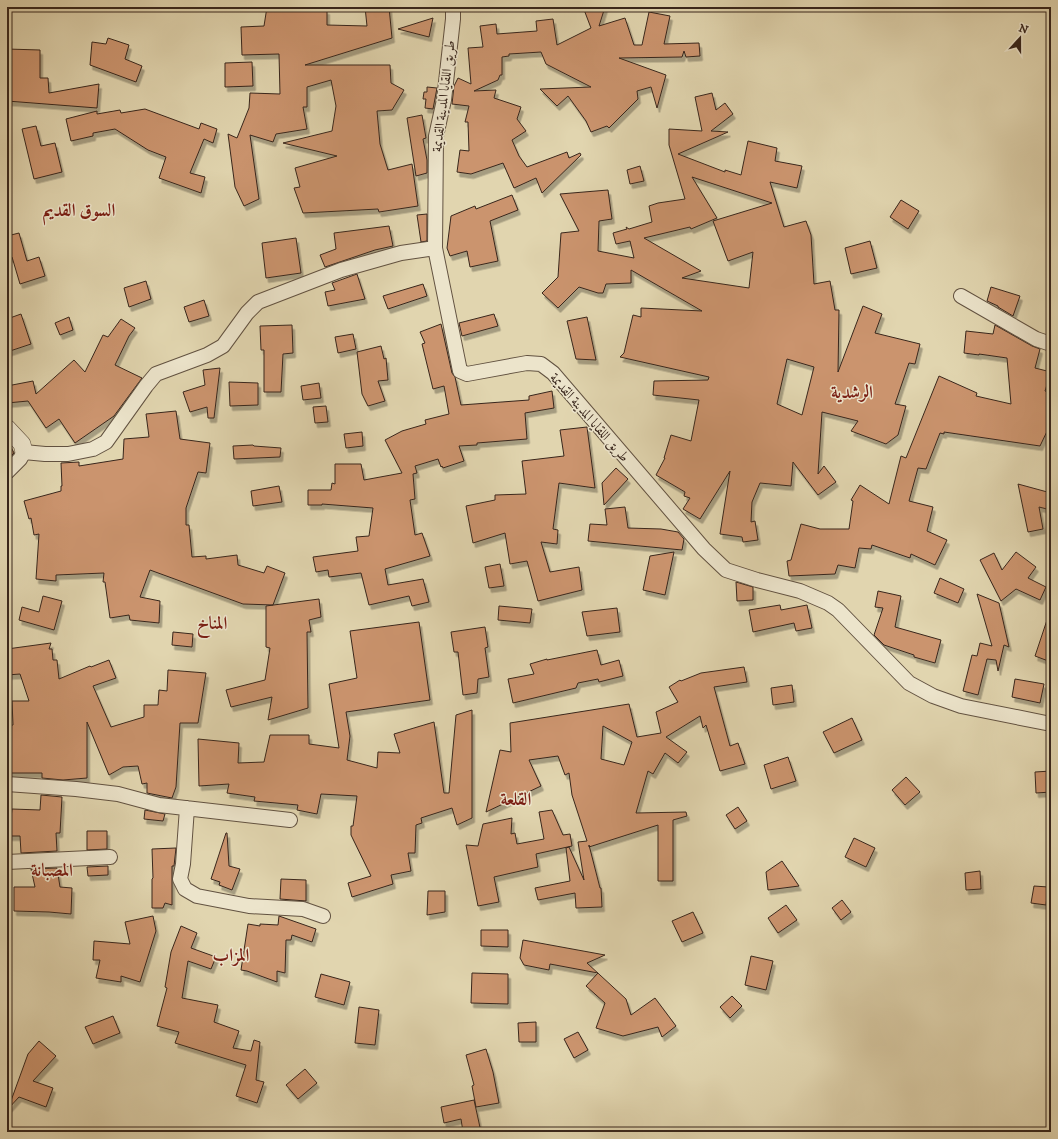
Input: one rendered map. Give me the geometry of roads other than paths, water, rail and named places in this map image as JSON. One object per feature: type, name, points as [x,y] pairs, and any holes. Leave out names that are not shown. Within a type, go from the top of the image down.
[{"type":"street","name":"طريق اللقايا المدينة القديمة","points":[[453,7],[444,100],[436,136],[435,248],[460,371],[467,374],[527,363],[541,364],[553,373],[704,549],[726,570],[800,592],[828,603],[838,610],[909,683],[933,696],[961,706],[1051,724]]},
{"type":"street","points":[[24,452],[68,454],[93,449],[106,442],[156,374],[208,355],[223,346],[247,313],[258,302],[341,270],[401,253],[435,248]]},
{"type":"street","points":[[961,296],[1036,339],[1051,344]]},
{"type":"street","points":[[7,428],[22,444],[24,452],[20,459],[7,472]]},
{"type":"street","points":[[7,784],[76,789],[118,794],[159,805],[290,820]]},
{"type":"street","points":[[186,808],[183,864],[180,879],[185,889],[197,896],[249,906],[303,909],[324,916]]},
{"type":"street","points":[[7,862],[110,857]]},
{"type":"district","name":"السوق القديم","points":[[79,210]]},
{"type":"district","name":"الرشدية","points":[[852,392]]},
{"type":"district","name":"المناخ","points":[[212,623]]},
{"type":"district","name":"القلعة","points":[[516,799]]},
{"type":"district","name":"المصبانة","points":[[52,870]]},
{"type":"district","name":"المزاب","points":[[231,955]]}]
